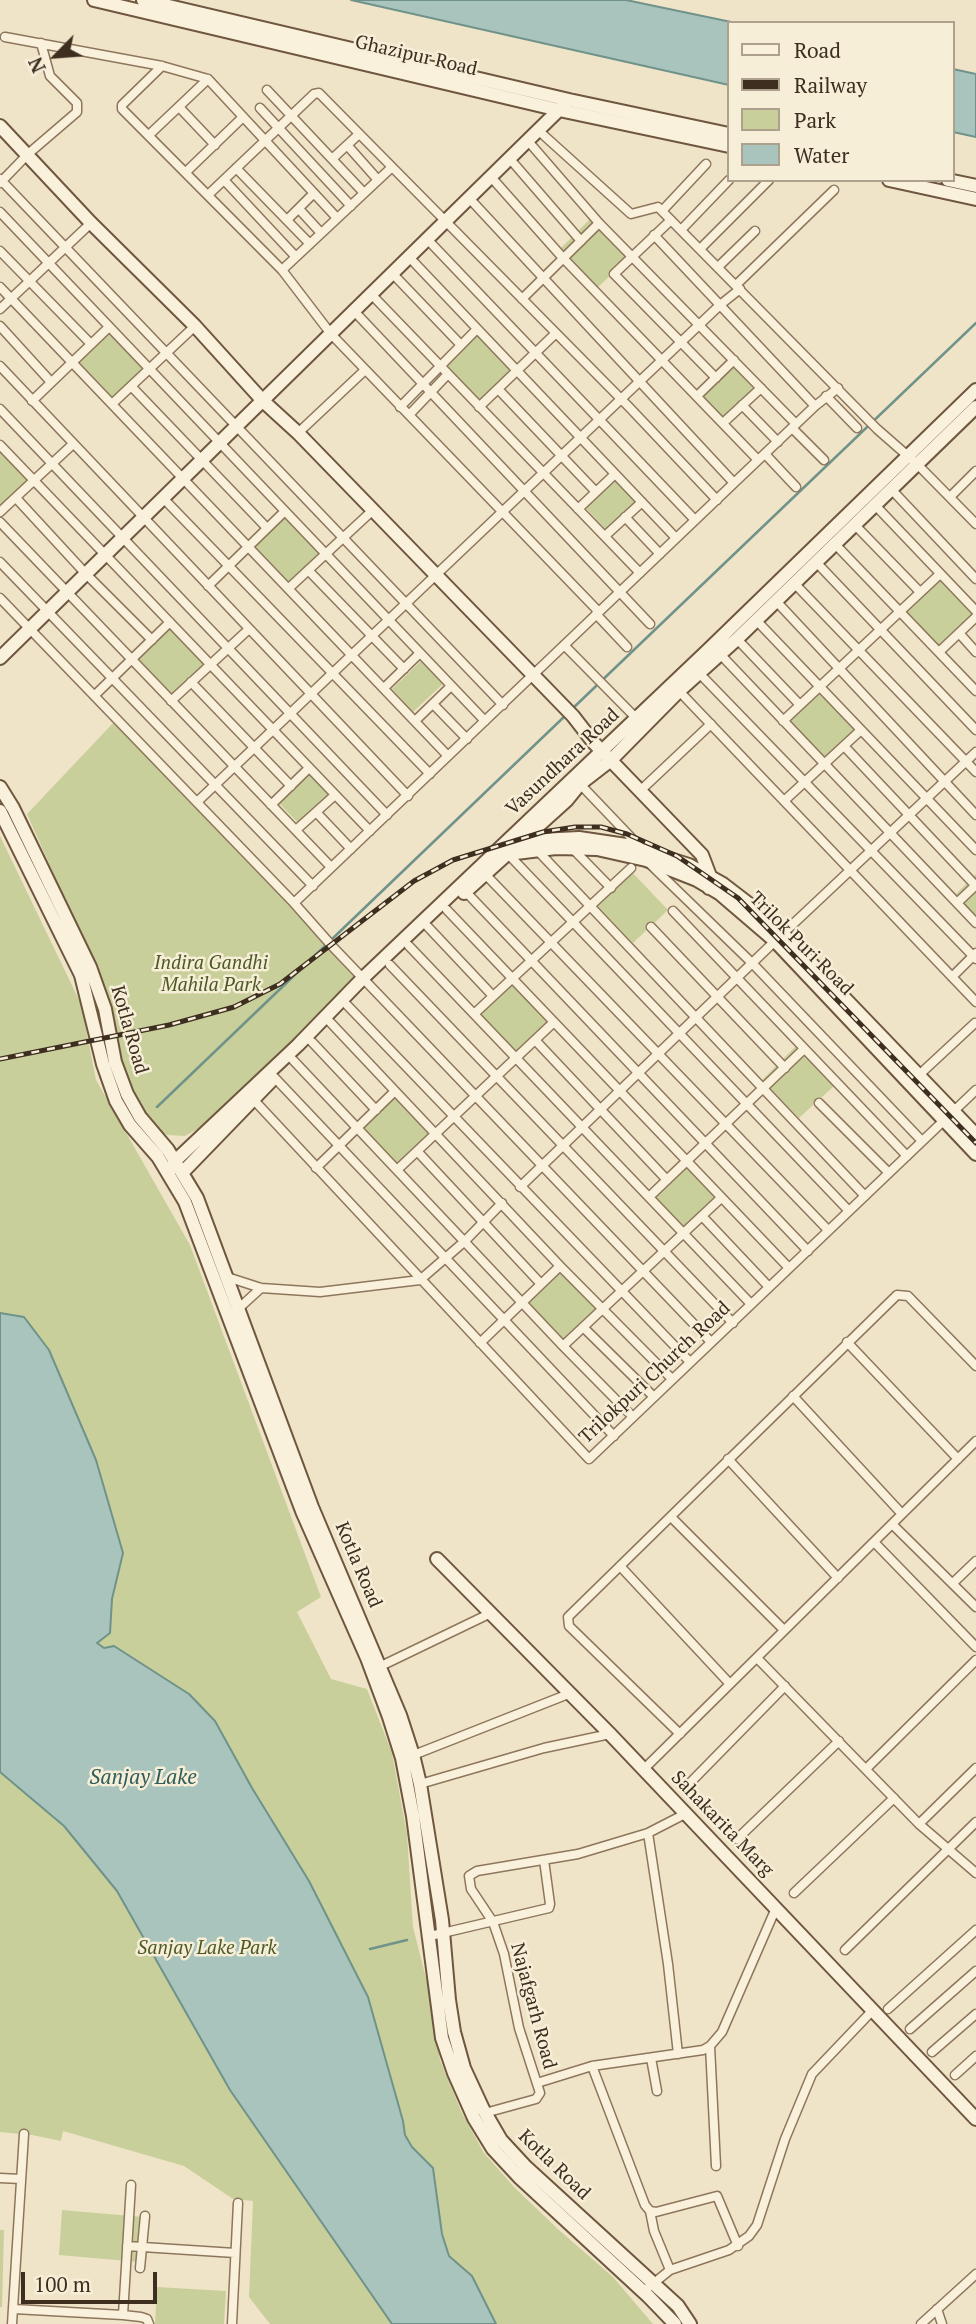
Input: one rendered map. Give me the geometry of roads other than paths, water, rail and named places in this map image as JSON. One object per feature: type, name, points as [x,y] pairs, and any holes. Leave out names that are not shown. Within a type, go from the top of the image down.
[{"type":"street","name":"Ghazipur Road","points":[[94,0],[559,110],[727,146]]},
{"type":"street","name":"Ghazipur Road","points":[[143,0],[569,100],[727,134]]},
{"type":"street","points":[[5,37],[162,66],[208,79],[337,218]]},
{"type":"street","points":[[41,43],[50,76],[77,103],[77,112],[1,181],[503,705]]},
{"type":"street","points":[[162,66],[122,106],[282,270],[331,334],[627,646]]},
{"type":"street","points":[[150,134],[208,79]]},
{"type":"street","points":[[267,90],[364,193]]},
{"type":"street","points":[[208,195],[314,94],[319,93],[718,500]]},
{"type":"street","points":[[0,658],[569,100]]},
{"type":"street","points":[[179,107],[215,145]]},
{"type":"street","points":[[260,108],[351,206]]},
{"type":"street","points":[[186,172],[243,117]]},
{"type":"street","points":[[0,126],[91,223],[195,326],[262,401],[298,433],[569,712],[606,755],[702,855],[710,882]]},
{"type":"street","points":[[539,131],[631,215],[654,207],[662,211],[877,429],[951,496],[976,524]]},
{"type":"street","points":[[332,159],[359,134]]},
{"type":"street","points":[[527,141],[599,223],[761,388],[824,460]]},
{"type":"street","points":[[347,145],[378,180]]},
{"type":"street","points":[[510,159],[581,241]]},
{"type":"street","points":[[662,211],[706,164]]},
{"type":"street","points":[[236,168],[310,244]]},
{"type":"street","points":[[282,270],[391,168]]},
{"type":"street","points":[[491,177],[563,258],[723,424],[796,487]]},
{"type":"street","points":[[224,180],[296,257]]},
{"type":"street","points":[[681,230],[727,182]]},
{"type":"street","points":[[700,249],[767,182]]},
{"type":"street","points":[[898,182],[976,199]]},
{"type":"street","points":[[955,182],[976,186]]},
{"type":"street","points":[[197,802],[720,305],[834,190]]},
{"type":"street","points":[[287,220],[314,194]]},
{"type":"street","points":[[469,198],[734,483]]},
{"type":"street","points":[[299,209],[321,233]]},
{"type":"street","points":[[0,212],[485,721]]},
{"type":"street","points":[[671,220],[614,274],[716,378]]},
{"type":"street","points":[[0,309],[91,223]]},
{"type":"street","points":[[522,299],[599,223]]},
{"type":"street","points":[[718,267],[755,231]]},
{"type":"street","points":[[654,235],[815,406]]},
{"type":"street","points":[[427,239],[695,520]]},
{"type":"street","points":[[0,251],[91,344]]},
{"type":"street","points":[[409,257],[676,538]]},
{"type":"street","points":[[393,273],[460,344]]},
{"type":"street","points":[[0,287],[448,756]]},
{"type":"street","points":[[371,294],[640,573]]},
{"type":"street","points":[[354,311],[650,624]]},
{"type":"street","points":[[0,326],[51,382]]},
{"type":"street","points":[[112,404],[195,326]]},
{"type":"street","points":[[32,401],[109,327]]},
{"type":"street","points":[[400,407],[477,328]]},
{"type":"street","points":[[479,407],[556,333]]},
{"type":"street","points":[[697,396],[734,360]]},
{"type":"street","points":[[0,366],[408,796]]},
{"type":"street","points":[[298,433],[365,370]]},
{"type":"street","points":[[409,415],[448,374]]},
{"type":"street","points":[[131,386],[267,528]]},
{"type":"street","points":[[723,424],[761,388]]},
{"type":"street","points":[[294,903],[815,406],[838,388]]},
{"type":"street","points":[[498,389],[596,492]]},
{"type":"street","name":"Vasundhara Road","points":[[640,722],[700,674],[891,489],[913,460],[976,390]]},
{"type":"street","points":[[826,396],[858,428]]},
{"type":"street","points":[[743,405],[778,442]]},
{"type":"street","name":"Vasundhara Road","points":[[250,1096],[312,1042],[347,1006],[366,981],[390,965],[485,874],[526,843],[606,755],[640,722],[913,460],[976,407]]},
{"type":"street","points":[[0,409],[387,814]]},
{"type":"street","points":[[0,512],[73,444]]},
{"type":"street","points":[[0,445],[370,831]]},
{"type":"street","points":[[951,496],[976,471]]},
{"type":"street","points":[[578,509],[615,474]]},
{"type":"street","points":[[891,489],[976,579]]},
{"type":"street","points":[[16,498],[152,640]]},
{"type":"street","points":[[163,498],[430,774]]},
{"type":"street","points":[[605,537],[642,502]]},
{"type":"street","points":[[874,504],[976,611]]},
{"type":"street","points":[[289,588],[373,510]]},
{"type":"street","points":[[208,586],[285,511]]},
{"type":"street","points":[[625,517],[660,554]]},
{"type":"street","points":[[0,522],[331,867]]},
{"type":"street","points":[[854,524],[920,592]]},
{"type":"street","points":[[834,542],[976,691]]},
{"type":"street","points":[[0,562],[313,886]]},
{"type":"street","points":[[816,562],[976,730]]},
{"type":"street","points":[[308,570],[404,669]]},
{"type":"street","points":[[783,721],[940,573]]},
{"type":"street","points":[[794,583],[976,772]]},
{"type":"street","points":[[0,598],[711,1342]]},
{"type":"street","points":[[776,601],[976,815]]},
{"type":"street","points":[[939,652],[976,617]]},
{"type":"street","points":[[756,620],[976,850]]},
{"type":"street","points":[[94,695],[170,622]]},
{"type":"street","points":[[171,701],[249,629]]},
{"type":"street","points":[[959,634],[976,652]]},
{"type":"street","points":[[737,639],[800,705]]},
{"type":"street","points":[[564,645],[640,722]]},
{"type":"street","points":[[384,688],[420,653]]},
{"type":"street","points":[[720,654],[976,923]]},
{"type":"street","points":[[700,674],[975,956],[952,977]]},
{"type":"street","points":[[191,682],[291,786]]},
{"type":"street","points":[[415,721],[451,686]]},
{"type":"street","points":[[679,691],[976,1002]]},
{"type":"street","points":[[433,704],[467,739]]},
{"type":"street","points":[[641,790],[711,724]]},
{"type":"street","points":[[785,801],[861,730]]},
{"type":"street","points":[[844,746],[976,885],[957,903]]},
{"type":"street","points":[[520,1187],[779,937],[976,752]]},
{"type":"street","name":"Vasundhara Road","points":[[175,1170],[366,981],[526,843],[606,755]]},
{"type":"street","points":[[271,805],[309,768]]},
{"type":"street","name":"Trilok Puri Road","points":[[580,784],[644,854]]},
{"type":"street","name":"Kotla Road","points":[[0,787],[13,808],[90,967],[105,1009],[115,1062],[127,1094],[175,1170],[197,1198],[312,1507],[381,1666],[408,1757],[454,2032],[464,2068],[501,2140],[648,2287],[675,2324]]},
{"type":"street","points":[[296,830],[335,795]]},
{"type":"street","name":"Kotla Road","points":[[0,811],[81,975],[103,1064],[116,1101],[130,1125],[158,1157],[175,1170],[302,1511],[419,1784],[437,1935],[442,2038],[474,2118],[493,2149],[519,2177],[648,2287],[678,2306],[690,2324]]},
{"type":"street","points":[[316,812],[351,849]]},
{"type":"street","name":"Trilok Puri Road","points":[[526,843],[590,838],[644,854],[710,882],[737,907],[779,937],[919,1075],[976,1154]]},
{"type":"street","points":[[526,843],[591,906],[865,1196]]},
{"type":"street","name":"Trilok Puri Road","points":[[526,843],[644,854]]},
{"type":"street","points":[[571,847],[611,888]]},
{"type":"street","points":[[508,854],[849,1211]]},
{"type":"street","points":[[644,854],[922,1141]]},
{"type":"street","points":[[474,1014],[631,869]]},
{"type":"street","points":[[485,874],[828,1230]]},
{"type":"street","points":[[466,892],[807,1251]]},
{"type":"street","points":[[447,910],[789,1268]]},
{"type":"street","points":[[673,911],[907,1156]]},
{"type":"street","points":[[428,927],[493,996]]},
{"type":"street","points":[[651,927],[785,1068]]},
{"type":"street","name":"Trilok Puri Road","points":[[779,937],[948,1116]]},
{"type":"street","points":[[409,946],[751,1304]]},
{"type":"street","points":[[390,965],[733,1323]]},
{"type":"street","points":[[347,1006],[690,1362]]},
{"type":"street","points":[[397,1170],[554,1022]]},
{"type":"street","points":[[330,1023],[560,1266],[672,1379]]},
{"type":"street","points":[[919,1075],[975,1023]]},
{"type":"street","points":[[535,1040],[667,1180]]},
{"type":"street","points":[[312,1042],[376,1110]]},
{"type":"street","points":[[649,1198],[804,1049]]},
{"type":"street","points":[[293,1060],[633,1417]]},
{"type":"street","points":[[274,1077],[614,1436]]},
{"type":"street","name":"Trilokpuri Church Road","points":[[250,1096],[589,1459],[976,1090]]},
{"type":"street","points":[[316,1168],[395,1091]]},
{"type":"street","points":[[819,1102],[889,1173]]},
{"type":"street","points":[[948,1116],[976,1136]]},
{"type":"street","points":[[417,1151],[541,1284]]},
{"type":"street","points":[[563,1346],[721,1198]]},
{"type":"street","points":[[227,1277],[261,1288],[332,1291],[420,1280],[465,1241],[502,1203]]},
{"type":"street","points":[[702,1216],[769,1287]]},
{"type":"street","points":[[480,1343],[560,1266]]},
{"type":"street","points":[[238,1309],[261,1288]]},
{"type":"street","points":[[680,1734],[567,1622],[568,1616],[898,1295],[905,1294],[976,1366]]},
{"type":"street","points":[[583,1327],[654,1397]]},
{"type":"street","points":[[847,1342],[958,1459]]},
{"type":"street","points":[[793,1396],[902,1514]]},
{"type":"street","points":[[644,1769],[976,1441]]},
{"type":"street","points":[[728,1459],[838,1578]]},
{"type":"street","points":[[671,1517],[784,1630]]},
{"type":"street","points":[[892,1524],[976,1607]]},
{"type":"street","points":[[874,1542],[976,1647]]},
{"type":"street","name":"Sahakarita Marg","points":[[437,1559],[571,1693],[976,2119]]},
{"type":"street","points":[[953,1583],[976,1561]]},
{"type":"street","points":[[620,1566],[730,1684]]},
{"type":"street","points":[[381,1666],[491,1613]]},
{"type":"street","points":[[757,1658],[919,1824],[976,1873]]},
{"type":"street","points":[[866,1769],[976,1660]]},
{"type":"street","points":[[685,1788],[785,1686]]},
{"type":"street","points":[[408,1757],[571,1693]]},
{"type":"street","points":[[419,1784],[551,1746],[610,1734]]},
{"type":"street","points":[[737,1839],[839,1741]]},
{"type":"street","points":[[919,1824],[976,1768]]},
{"type":"street","points":[[794,1893],[894,1798]]},
{"type":"street","points":[[437,1935],[549,1908],[544,1860],[578,1854],[648,1833],[685,1814]]},
{"type":"street","points":[[845,1950],[976,1822]]},
{"type":"street","points":[[648,1833],[668,1964],[678,2054]]},
{"type":"street","name":"Najafgarh Road","points":[[544,1860],[477,1871],[469,1877],[471,1889],[493,1922],[504,1954],[519,2028],[537,2083],[592,2066],[703,2050],[710,2046]]},
{"type":"street","points":[[716,2166],[710,2046],[722,2032],[776,1908]]},
{"type":"street","points":[[888,2009],[976,1930]]},
{"type":"street","points":[[910,2029],[976,1971]]},
{"type":"street","points":[[648,2287],[670,2270],[738,2246],[757,2225],[796,2106],[812,2074],[873,2010]]},
{"type":"street","points":[[932,2052],[976,2014]]},
{"type":"street","points":[[955,2075],[976,2056]]},
{"type":"street","points":[[651,2058],[657,2091]]},
{"type":"street","points":[[592,2066],[645,2205],[650,2211],[654,2231],[670,2270]]},
{"type":"street","points":[[485,2113],[539,2098],[537,2083]]},
{"type":"street","points":[[12,2324],[24,2134]]},
{"type":"street","points":[[0,2178],[21,2179]]},
{"type":"street","points":[[123,2315],[131,2185]]},
{"type":"street","points":[[650,2211],[662,2211],[717,2196],[738,2246]]},
{"type":"street","points":[[232,2324],[238,2203]]},
{"type":"street","points":[[141,2268],[145,2216]]},
{"type":"street","points":[[127,2246],[235,2253]]},
{"type":"street","points":[[920,2324],[976,2274]]},
{"type":"street","points":[[14,2309],[123,2315],[147,2319],[149,2324]]},
{"type":"street","points":[[937,2309],[942,2324]]},
{"type":"water","points":[[351,0],[626,0],[727,21],[727,85]]},
{"type":"water","points":[[955,69],[976,74],[976,137],[955,132]]},
{"type":"water","name":"Sanjay Lake","points":[[0,1313],[24,1317],[49,1350],[96,1460],[123,1553],[112,1599],[110,1633],[97,1643],[104,1648],[114,1646],[189,1694],[215,1721],[309,1881],[368,1997],[405,2135],[412,2147],[433,2168],[442,2234],[449,2256],[472,2276],[496,2324],[392,2324],[230,2090],[117,1891],[64,1826],[0,1772]]},
{"type":"waterway","points":[[571,710],[976,323]]},
{"type":"waterway","points":[[331,940],[566,715]]},
{"type":"waterway","points":[[157,1107],[326,945]]},
{"type":"waterway","points":[[370,1949],[407,1940]]},
{"type":"railway","points":[[0,1059],[169,1025],[234,1007],[280,984],[414,881],[453,860],[543,832],[575,827],[601,827],[627,834],[677,856],[738,898],[976,1143]]},
{"type":"park label","name":"Indira Gandhi Mahila Park","points":[[211,975]]},
{"type":"park label","name":"Sanjay Lake Park","points":[[207,1949]]}]
